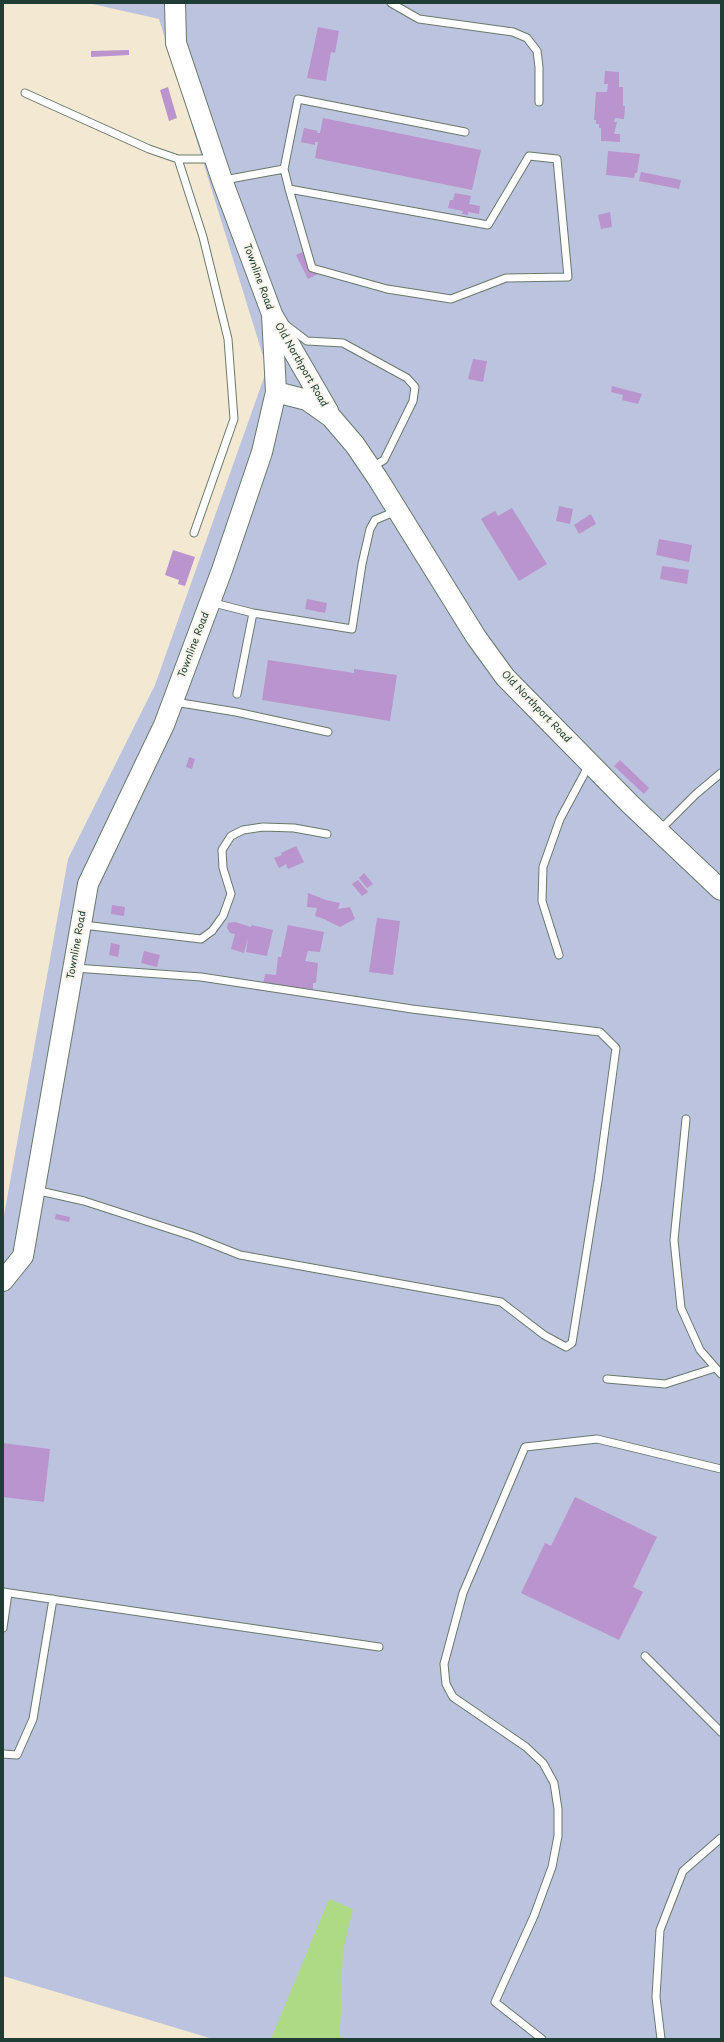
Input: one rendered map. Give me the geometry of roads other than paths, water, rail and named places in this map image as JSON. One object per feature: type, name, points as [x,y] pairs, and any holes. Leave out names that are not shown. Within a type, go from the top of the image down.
[{"type":"main road","name":"Townline Road","points":[[3,1281],[23,1256],[88,884],[164,725],[173,702],[210,602],[262,452],[276,392],[272,314],[214,159],[176,43],[175,3]]},
{"type":"main road","name":"Old Northport Road","points":[[272,314],[331,416],[355,445],[398,511],[476,638],[505,677],[590,764],[721,890]]},
{"type":"main road","name":"Old Northport Road","points":[[276,392],[307,400],[331,416]]},
{"type":"lane","points":[[392,3],[419,19],[514,32],[527,38],[537,51],[539,67],[539,102]]},
{"type":"lane","points":[[25,92],[149,149],[178,159],[214,159]]},
{"type":"lane","points":[[289,189],[488,225],[528,156],[556,159],[568,277],[506,278],[451,299],[387,289],[312,268],[289,189],[284,169],[298,99],[465,132]]},
{"type":"lane","points":[[178,159],[203,237],[228,339],[234,419],[194,533]]},
{"type":"lane","points":[[222,180],[284,169]]},
{"type":"lane","points":[[272,314],[307,341],[343,343],[407,378],[415,387],[413,401],[384,460],[370,468]]},
{"type":"lane","points":[[210,602],[253,613],[352,629],[362,564],[373,522],[398,511]]},
{"type":"lane","points":[[237,694],[253,613]]},
{"type":"lane","points":[[173,702],[236,712],[328,732]]},
{"type":"lane","points":[[559,954],[542,901],[542,867],[560,819],[590,764]]},
{"type":"lane","points":[[660,831],[696,794],[721,773]]},
{"type":"lane","points":[[80,925],[201,940],[212,931],[223,916],[231,894],[223,868],[222,850],[231,836],[243,830],[263,827],[294,828],[327,834]]},
{"type":"lane","points":[[34,1190],[84,1201],[192,1236],[240,1255],[501,1302],[544,1335],[566,1347],[572,1343],[598,1181],[616,1048],[600,1032],[412,1009],[201,977],[73,968]]},
{"type":"lane","points":[[686,1120],[674,1240],[681,1308],[700,1350],[721,1374]]},
{"type":"lane","points":[[607,1379],[665,1384],[715,1368]]},
{"type":"lane","points":[[542,2039],[496,2002],[534,1916],[552,1867],[558,1836],[558,1809],[554,1784],[543,1763],[526,1747],[453,1697],[446,1684],[444,1664],[463,1593],[524,1447],[597,1439],[721,1469]]},
{"type":"lane","points":[[3,1628],[5,1593],[379,1647]]},
{"type":"lane","points":[[3,1754],[17,1755],[33,1719],[54,1599]]},
{"type":"lane","points":[[645,1656],[721,1732]]},
{"type":"lane","points":[[661,2039],[656,1997],[660,1930],[683,1871],[721,1838]]}]
